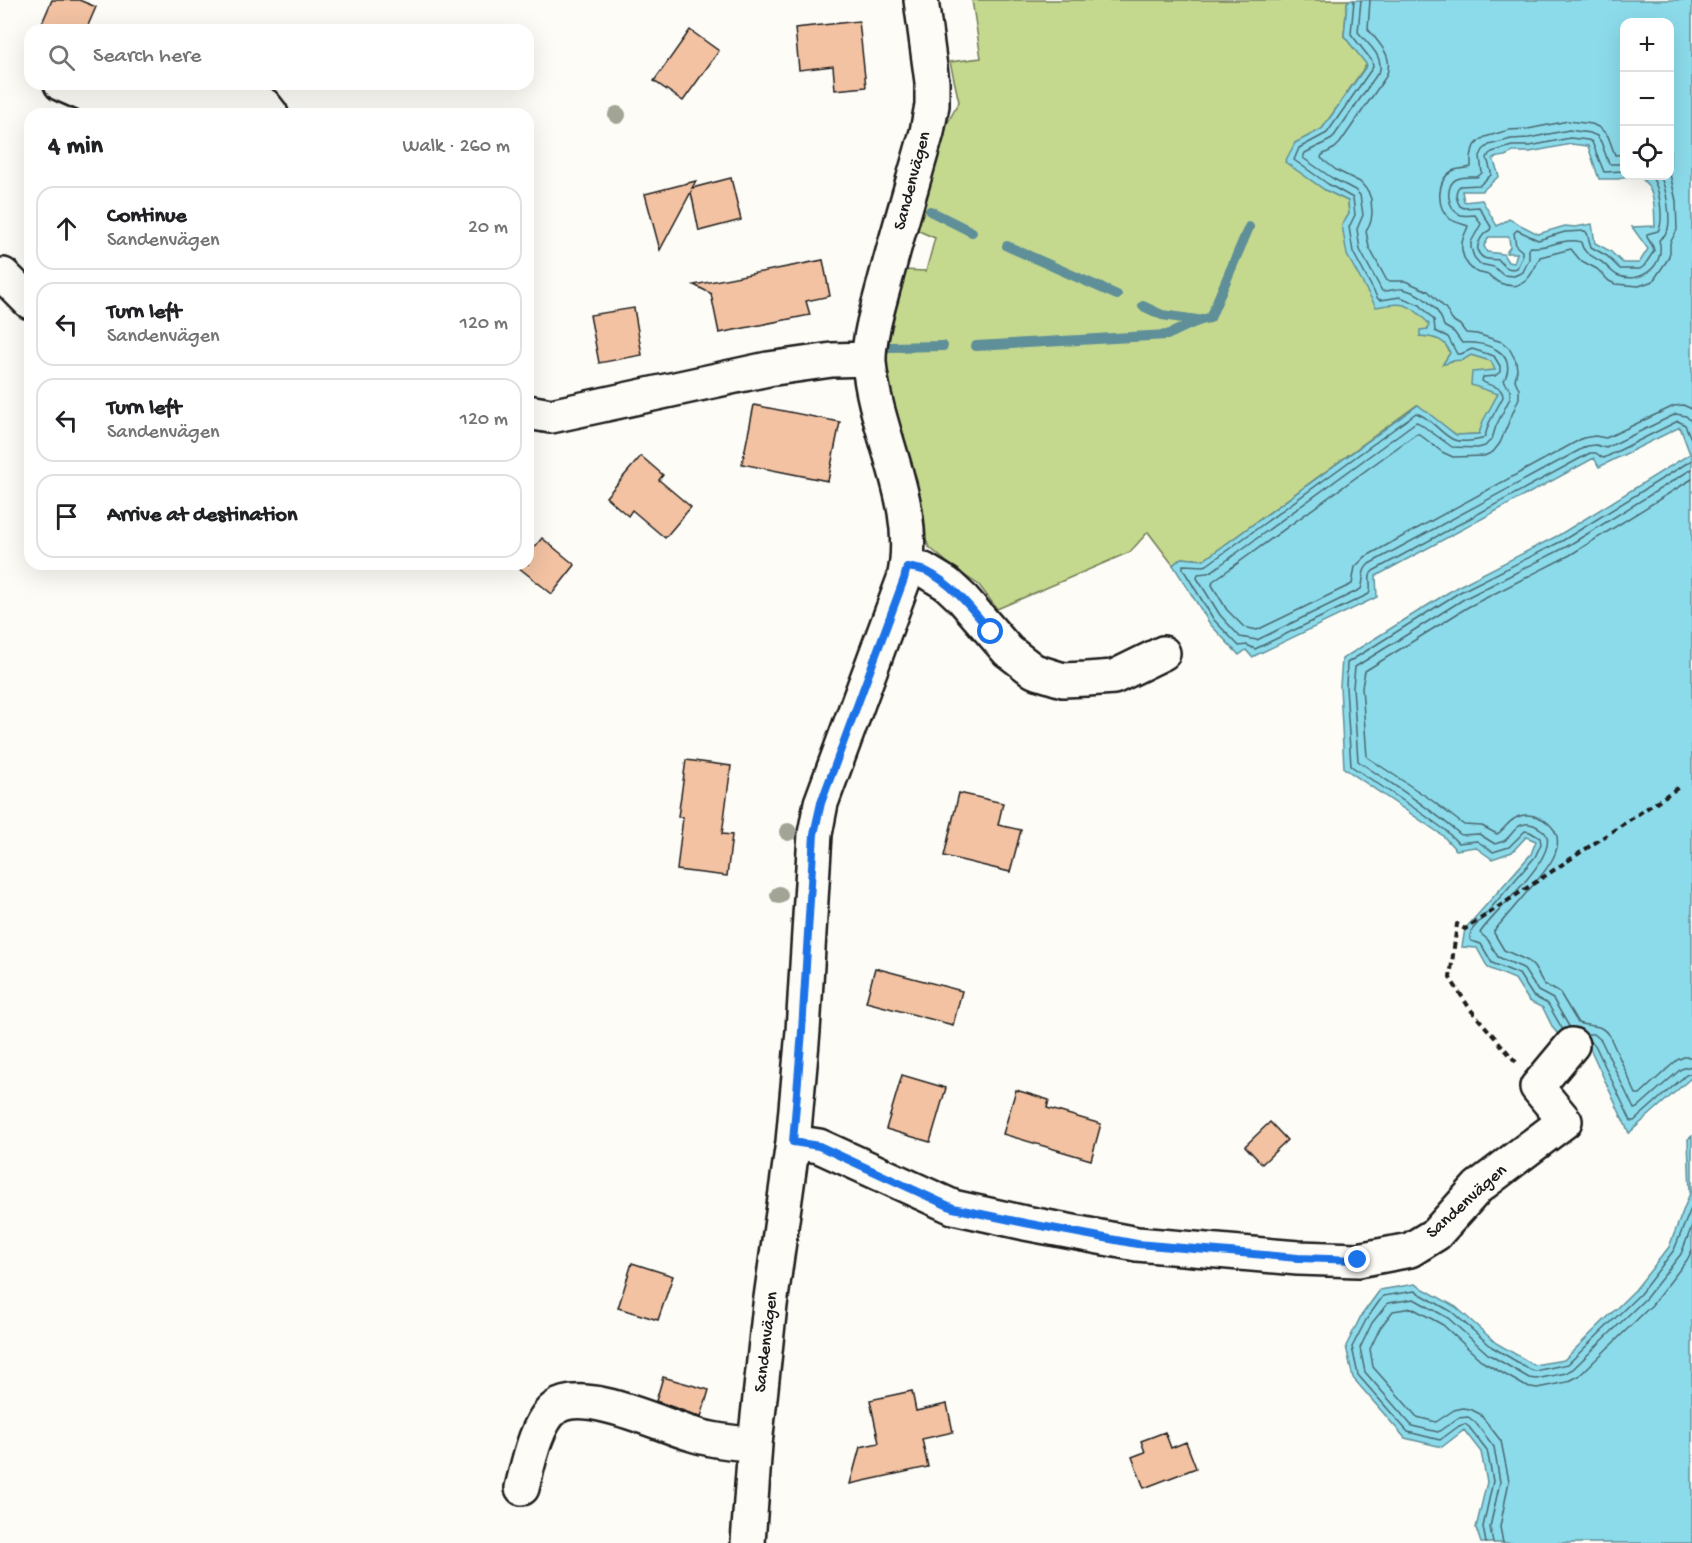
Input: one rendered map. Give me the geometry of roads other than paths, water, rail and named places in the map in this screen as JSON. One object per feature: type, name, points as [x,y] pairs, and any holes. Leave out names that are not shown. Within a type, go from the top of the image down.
[{"type":"street","name":"Sandenvägen","points":[[748,1543],[755,1444],[770,1305],[793,1142],[814,834],[821,803],[907,567],[908,528],[899,481],[873,393],[869,359],[874,320],[927,132],[932,105],[932,81],[921,0]]},
{"type":"street","points":[[75,90],[102,102],[127,96],[179,93],[252,100],[266,108]]},
{"type":"street","points":[[3,275],[24,296]]},
{"type":"street","points":[[534,413],[551,416],[768,369],[832,360],[869,359]]},
{"type":"street","points":[[907,567],[924,570],[946,584],[963,599],[1008,651],[1034,671],[1063,680],[1114,677],[1163,654]]},
{"type":"street","name":"Sandenvägen","points":[[793,1142],[819,1146],[953,1208],[1137,1244],[1298,1258],[1358,1260],[1410,1250],[1436,1234],[1478,1187],[1565,1121],[1537,1087],[1572,1045]]},
{"type":"street","points":[[522,1488],[533,1443],[546,1419],[556,1407],[572,1402],[602,1403],[693,1435],[727,1443],[755,1444]]},
{"type":"water","points":[[1349,0],[1692,0],[1692,1077],[1629,1133],[1589,1046],[1580,1052],[1565,1043],[1553,1028],[1543,1008],[1529,1001],[1515,979],[1488,968],[1477,948],[1462,947],[1465,929],[1531,854],[1536,841],[1526,837],[1512,852],[1492,859],[1475,847],[1456,850],[1442,835],[1344,768],[1340,686],[1342,659],[1457,587],[1559,535],[1690,454],[1680,427],[1599,467],[1594,458],[1376,576],[1377,597],[1252,657],[1246,650],[1239,655],[1210,624],[1173,565],[1181,558],[1204,560],[1418,405],[1456,435],[1479,434],[1483,421],[1498,394],[1471,385],[1472,372],[1495,370],[1491,361],[1471,355],[1463,360],[1443,364],[1450,353],[1448,348],[1439,340],[1420,336],[1420,330],[1428,329],[1429,324],[1416,311],[1400,304],[1376,307],[1347,255],[1342,225],[1349,214],[1348,201],[1325,190],[1285,162],[1295,143],[1322,129],[1367,65],[1344,36]],"holes":[[[1489,237],[1509,237],[1510,247],[1506,253],[1517,253],[1514,263],[1508,262],[1503,254],[1487,252],[1484,246]]]},
{"type":"water","points":[[1692,1136],[1692,1543],[1481,1543],[1476,1528],[1487,1482],[1481,1452],[1464,1430],[1442,1447],[1405,1438],[1353,1378],[1346,1346],[1361,1316],[1380,1290],[1415,1284],[1456,1307],[1496,1343],[1534,1365],[1564,1360],[1635,1290],[1669,1247],[1690,1193],[1688,1139]]},
{"type":"waterway","points":[[930,211],[972,232]]},
{"type":"waterway","points":[[976,346],[1167,335],[1210,318],[1249,227]]},
{"type":"waterway","points":[[1007,246],[1117,295]]},
{"type":"waterway","points":[[1143,306],[1162,315],[1197,320]]},
{"type":"waterway","points":[[887,347],[943,346]]}]
